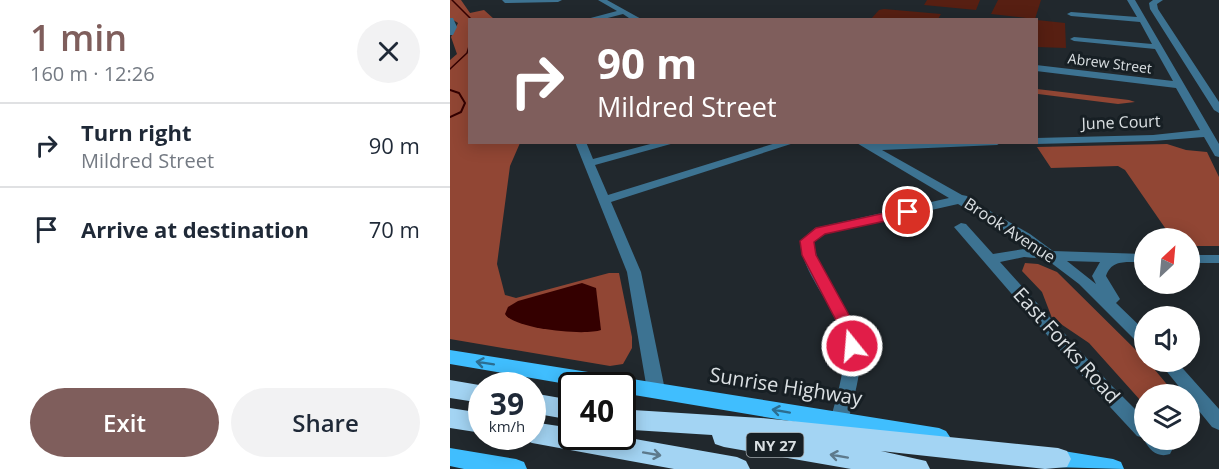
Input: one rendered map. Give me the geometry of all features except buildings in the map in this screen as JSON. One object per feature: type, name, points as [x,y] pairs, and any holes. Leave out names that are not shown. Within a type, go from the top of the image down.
[{"type":"highway","points":[[450,389],[468,392]]},
{"type":"highway","points":[[450,418],[468,421]]},
{"type":"highway","points":[[636,420],[761,428],[1059,459]]},
{"type":"highway","name":"NY 27","points":[[636,420],[917,469]]},
{"type":"highway","name":"NY 27","points":[[546,435],[737,469]]},
{"type":"main road","name":"Sunrise Highway","points":[[450,357],[1113,469]]},
{"type":"main road","points":[[450,456],[516,469]]},
{"type":"street","points":[[505,0],[558,0]]},
{"type":"street","points":[[602,0],[637,18]]},
{"type":"street","points":[[1131,0],[1219,154]]},
{"type":"street","points":[[1159,0],[1153,3],[1154,9],[1219,110]]},
{"type":"street","points":[[596,18],[623,12]]},
{"type":"street","points":[[1071,14],[1142,20]]},
{"type":"street","points":[[450,20],[453,27],[450,33]]},
{"type":"street","points":[[1074,39],[1157,47]]},
{"type":"street","name":"Abrew Street","points":[[1038,68],[1179,86]]},
{"type":"street","name":"June Court","points":[[1038,141],[1153,138],[1207,133]]},
{"type":"street","points":[[581,144],[634,272],[656,390]]},
{"type":"street","points":[[590,163],[665,144]]},
{"type":"street","points":[[605,200],[786,144]]},
{"type":"street","points":[[864,145],[908,144]]},
{"type":"street","name":"Brook Avenue","points":[[864,145],[963,199],[1051,255],[1084,281],[1134,328]]},
{"type":"street","points":[[839,421],[851,371],[851,340],[844,320],[809,255],[806,244],[808,239],[820,231],[963,199]]},
{"type":"street","name":"East Forks Road","points":[[961,227],[1134,420]]},
{"type":"street","points":[[990,259],[1024,253],[1134,258]]},
{"type":"street","points":[[1114,258],[1100,270],[1100,279],[1134,326]]},
{"type":"street","points":[[1200,258],[1219,259]]},
{"type":"street","points":[[1176,372],[1219,422]]},
{"type":"shaded area","points":[[450,0],[461,0],[470,13],[484,10],[493,18],[468,18],[468,144],[520,144],[510,166],[497,264],[505,295],[516,298],[609,273],[619,273],[632,337],[632,348],[623,364],[610,366],[450,339],[450,60],[457,54],[451,37],[458,23],[450,18]]},
{"type":"shaded area","points":[[927,0],[980,0],[976,10],[924,5]]},
{"type":"shaded area","points":[[998,0],[1041,0],[1035,18],[991,14]]},
{"type":"shaded area","points":[[879,10],[941,14],[939,18],[872,18]]},
{"type":"shaded area","points":[[1038,20],[1065,23],[1066,48],[1038,47]]},
{"type":"shaded area","points":[[1038,89],[1135,102],[1118,104],[1038,94]]},
{"type":"shaded area","points":[[1167,144],[1186,150],[1207,152],[1219,177],[1219,246],[1200,246],[1200,228],[1165,228],[1125,170],[1118,166],[1051,168],[1037,147]]},
{"type":"shaded area","points":[[1025,263],[1038,264],[1057,272],[1134,348],[1134,372],[1157,372],[1167,384],[1134,384],[1134,393],[1089,343],[1052,318],[1042,292],[1022,271]]},
{"type":"shaded area","points":[[582,283],[596,288],[601,330],[566,332],[550,330],[521,324],[505,314],[508,307],[518,301]]},
{"type":"waterway","points":[[452,0],[470,18]]},
{"type":"waterway","points":[[450,69],[468,50]]},
{"type":"waterway","points":[[450,90],[459,93],[465,103],[461,112],[450,117]]},
{"type":"route","points":[[852,346],[847,326],[809,255],[807,241],[816,232],[908,212]]}]
